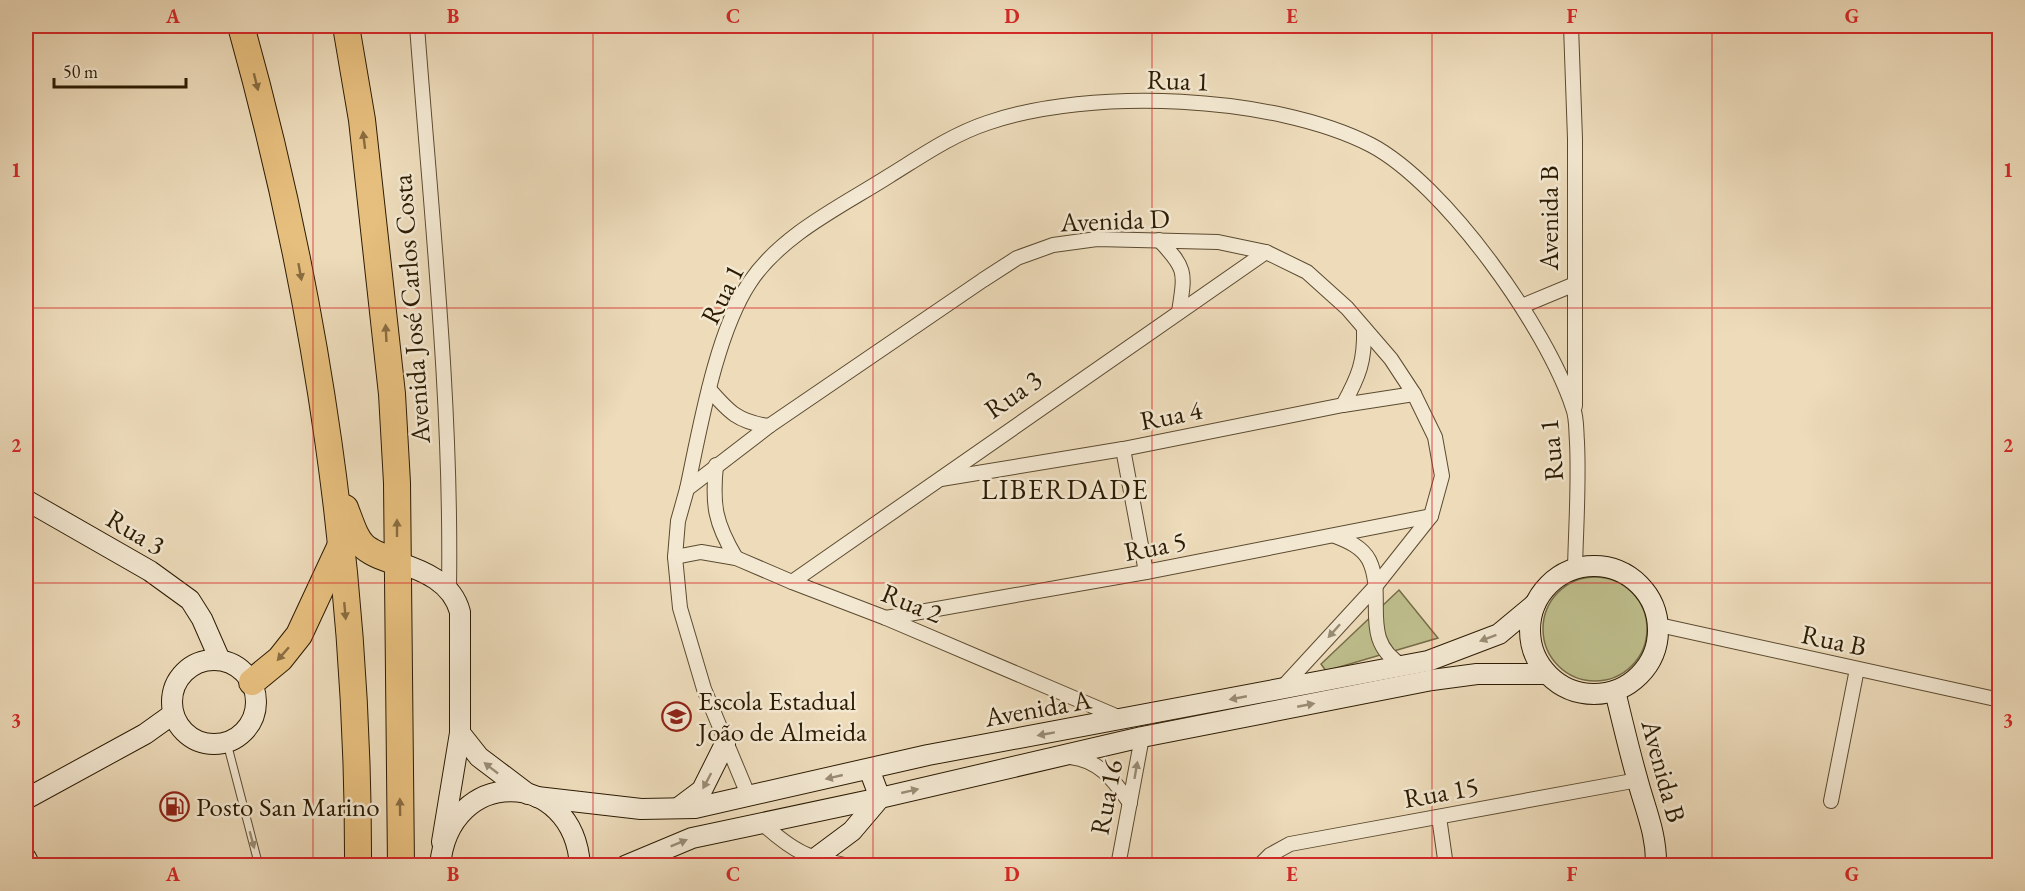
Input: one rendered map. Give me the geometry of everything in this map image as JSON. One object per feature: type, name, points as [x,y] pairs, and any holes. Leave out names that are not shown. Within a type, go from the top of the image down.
[{"type":"highway","points":[[241,26],[299,263],[335,482],[356,725],[358,866]]},
{"type":"highway","points":[[346,26],[362,120],[384,308],[397,483],[401,866]]},
{"type":"highway","points":[[335,482],[361,546],[369,553],[397,562]]},
{"type":"highway","points":[[252,682],[279,659],[299,635],[340,547]]},
{"type":"street","name":"Avenida José Carlos Costa","points":[[417,26],[445,398],[449,475],[449,589],[457,601],[460,612],[460,733],[440,866]]},
{"type":"street","name":"Avenida B","points":[[1571,26],[1575,139],[1575,411]]},
{"type":"street","name":"Rua 1","points":[[687,489],[709,389],[730,323],[749,283],[770,257],[816,222],[948,139],[986,123],[1035,110],[1085,103],[1214,104],[1267,111],[1320,123],[1374,147],[1423,183],[1460,224],[1522,306],[1544,343],[1575,411],[1580,491],[1575,568]]},
{"type":"street","name":"Avenida D","points":[[687,489],[769,426],[1017,258],[1053,245],[1097,239],[1218,242],[1266,252],[1307,272],[1364,328],[1391,359],[1414,394],[1435,436],[1442,476],[1431,516],[1374,588],[1281,689]]},
{"type":"street","points":[[1159,240],[1182,269],[1184,281],[1179,312]]},
{"type":"street","name":"Rua 3","points":[[792,582],[936,479],[1266,252]]},
{"type":"street","points":[[1522,306],[1575,284]]},
{"type":"street","points":[[1343,405],[1358,378],[1365,354],[1364,328]]},
{"type":"street","points":[[709,389],[729,412],[747,423],[769,426]]},
{"type":"street","name":"Rua 4","points":[[936,479],[1123,448],[1343,405],[1414,394]]},
{"type":"street","points":[[1123,448],[1146,572]]},
{"type":"street","points":[[716,465],[712,498],[719,530],[736,558]]},
{"type":"street","points":[[687,489],[678,521],[675,557],[680,608],[704,689],[725,744],[749,796]]},
{"type":"street","name":"Rua 3","points":[[26,500],[150,571],[190,600],[205,626],[213,660]]},
{"type":"street","name":"Rua 5","points":[[886,618],[1146,572],[1431,516]]},
{"type":"street","points":[[1335,536],[1362,550],[1369,561],[1374,588],[1376,624],[1382,649],[1390,659],[1403,666]]},
{"type":"street","name":"Rua 2","points":[[675,557],[701,552],[736,558],[886,618],[1125,720]]},
{"type":"street","points":[[397,562],[413,567],[449,589]]},
{"type":"street","points":[[1609,567],[1628,575],[1644,588],[1654,606],[1659,625],[1658,646],[1650,664],[1637,680],[1615,691],[1600,695],[1580,693],[1561,686],[1546,674],[1536,658],[1530,641],[1530,622],[1535,604],[1555,579],[1575,568],[1609,567]]},
{"type":"street","name":"Avenida A","points":[[442,842],[453,820],[469,804],[490,794],[514,791],[533,796],[642,809],[695,808],[928,755],[1125,720],[1428,661],[1499,634],[1535,604]]},
{"type":"street","name":"Rua B","points":[[1659,625],[2000,700]]},
{"type":"street","points":[[213,660],[239,667],[252,682],[256,704],[250,726],[240,736],[226,743],[213,745],[200,742],[188,736],[176,720],[171,700],[174,686],[187,670],[213,660]]},
{"type":"street","points":[[1831,801],[1857,669]]},
{"type":"street","name":"Avenida A","points":[[625,866],[692,838],[880,798],[1142,737],[1432,680],[1476,674],[1546,674]]},
{"type":"street","name":"Avenida B","points":[[1615,691],[1638,780],[1652,823],[1657,846],[1656,866]]},
{"type":"street","points":[[26,799],[145,734],[176,720]]},
{"type":"street","points":[[460,733],[479,758],[533,796],[556,808],[570,825],[579,845],[580,866]]},
{"type":"street","name":"Rua 16","points":[[1118,866],[1142,737]]},
{"type":"street","points":[[678,808],[702,790],[725,744]]},
{"type":"street","points":[[1061,756],[1082,758],[1101,768],[1130,803]]},
{"type":"street","points":[[808,862],[852,831],[880,798],[869,769]]},
{"type":"street","name":"Rua 15","points":[[1259,866],[1270,855],[1290,844],[1638,780]]},
{"type":"street","points":[[1439,817],[1446,866]]},
{"type":"street","points":[[763,824],[808,862],[850,866]]},
{"type":"street","points":[[26,858],[30,866]]},
{"type":"lane","points":[[226,743],[259,866]]},
{"type":"green space","points":[[1595,577],[1615,581],[1632,592],[1643,609],[1647,629],[1643,649],[1632,666],[1615,677],[1595,681],[1575,677],[1558,666],[1547,649],[1543,629],[1547,609],[1558,592],[1575,581]]},
{"type":"green space","points":[[1399,590],[1438,638],[1326,671],[1321,664]]},
{"type":"place","name":"Escola Estadual João de Almeida","points":[[677,716]]},
{"type":"place","name":"Posto San Marino","points":[[175,806]]},
{"type":"district","name":"LIBERDADE","points":[[1065,489]]}]
